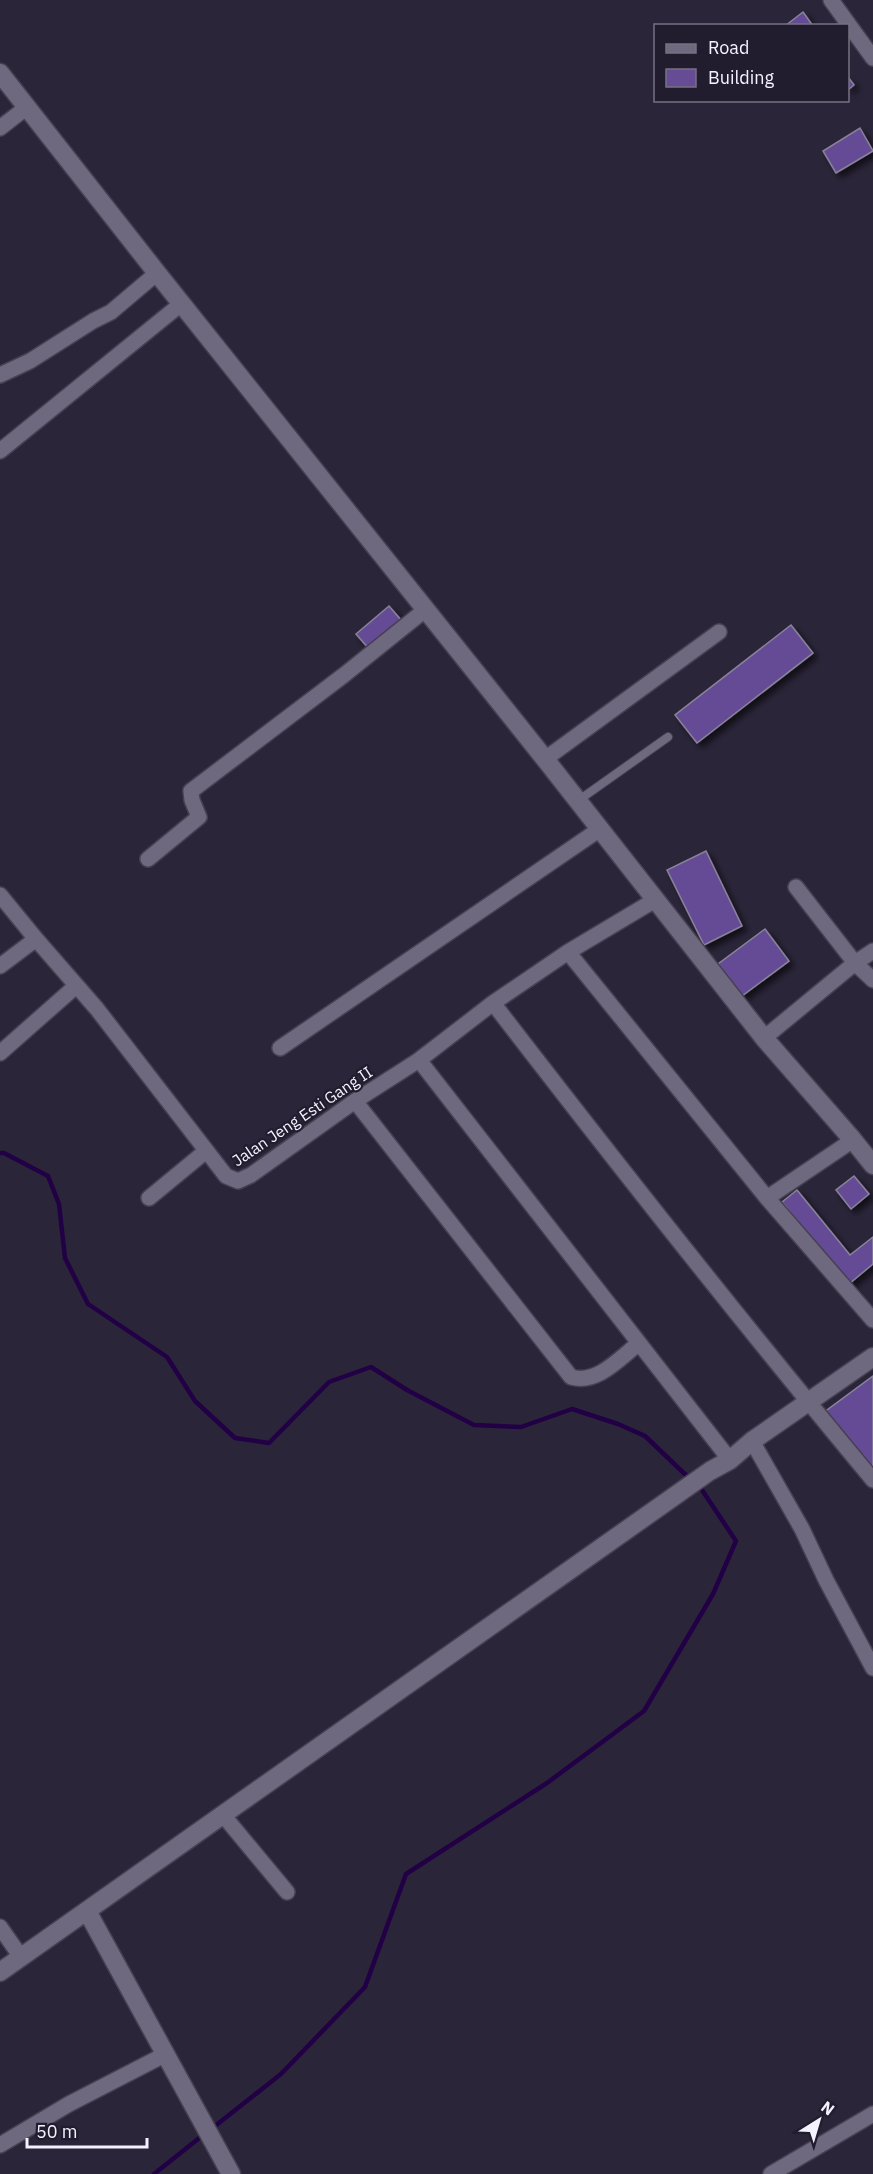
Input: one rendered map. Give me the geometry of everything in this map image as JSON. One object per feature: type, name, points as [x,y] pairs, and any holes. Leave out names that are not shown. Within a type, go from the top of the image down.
[{"type":"street","points":[[831,0],[848,24]]},
{"type":"street","points":[[849,25],[873,58]]},
{"type":"street","points":[[0,73],[764,1038],[873,1165]]},
{"type":"street","points":[[0,128],[27,106]]},
{"type":"street","points":[[0,375],[39,356],[111,312],[157,273]]},
{"type":"street","points":[[0,451],[181,303]]},
{"type":"street","points":[[148,859],[199,817],[191,791],[425,610]]},
{"type":"street","points":[[545,759],[719,632]]},
{"type":"street","points":[[280,1048],[600,829]]},
{"type":"street","points":[[796,887],[855,963],[873,980]]},
{"type":"street","name":"Jalan Jeng Esti Gang II","points":[[0,895],[75,986],[97,1009],[226,1176],[238,1181],[251,1175],[355,1101],[419,1060],[493,1004],[568,952],[655,900]]},
{"type":"street","points":[[0,966],[36,939]]},
{"type":"street","points":[[764,1038],[855,963],[873,951]]},
{"type":"street","points":[[568,952],[767,1198],[873,1320]]},
{"type":"street","points":[[0,1053],[75,986]]},
{"type":"street","points":[[493,1004],[614,1160],[873,1480]]},
{"type":"street","points":[[419,1060],[730,1460]]},
{"type":"street","points":[[355,1101],[571,1377],[579,1379],[600,1374],[639,1343]]},
{"type":"street","points":[[767,1198],[853,1140]]},
{"type":"street","points":[[149,1198],[206,1151]]},
{"type":"street","points":[[0,1971],[710,1471],[730,1460],[752,1441],[873,1357]]},
{"type":"street","points":[[752,1441],[802,1529],[826,1580],[873,1668]]},
{"type":"street","points":[[223,1815],[287,1892]]},
{"type":"street","points":[[87,1911],[231,2174]]},
{"type":"street","points":[[0,1927],[21,1957]]},
{"type":"street","points":[[0,2145],[69,2104],[165,2054]]},
{"type":"street","points":[[771,2174],[873,2114]]},
{"type":"lane","points":[[577,801],[668,737]]},
{"type":"building","points":[[803,12],[812,24],[788,24]]},
{"type":"building","points":[[849,78],[854,85],[849,89]]},
{"type":"building","points":[[860,128],[873,151],[836,173],[823,151]]},
{"type":"building","points":[[389,606],[402,621],[369,649],[356,634]]},
{"type":"building","points":[[791,625],[813,653],[697,743],[675,715]]},
{"type":"building","points":[[706,851],[742,926],[704,945],[667,870]]},
{"type":"building","points":[[765,929],[789,961],[742,996],[718,964]]},
{"type":"building","points":[[854,1176],[869,1194],[851,1209],[836,1190]]},
{"type":"building","points":[[797,1190],[850,1255],[873,1237],[873,1264],[849,1284],[782,1202]]},
{"type":"building","points":[[873,1376],[873,1465],[867,1469],[823,1413]]},
{"type":"waterway","points":[[0,1153],[48,1176],[59,1204],[65,1258],[88,1304],[167,1357],[195,1401],[235,1438],[269,1443],[329,1382],[371,1367],[407,1390],[474,1425],[521,1427],[572,1409],[618,1424],[645,1436],[690,1479]]},
{"type":"waterway","points":[[210,2130],[281,2074],[365,1987],[406,1874],[547,1783],[644,1711],[713,1594],[736,1541],[702,1490],[696,1485]]},
{"type":"waterway","points":[[154,2174],[203,2135]]}]
